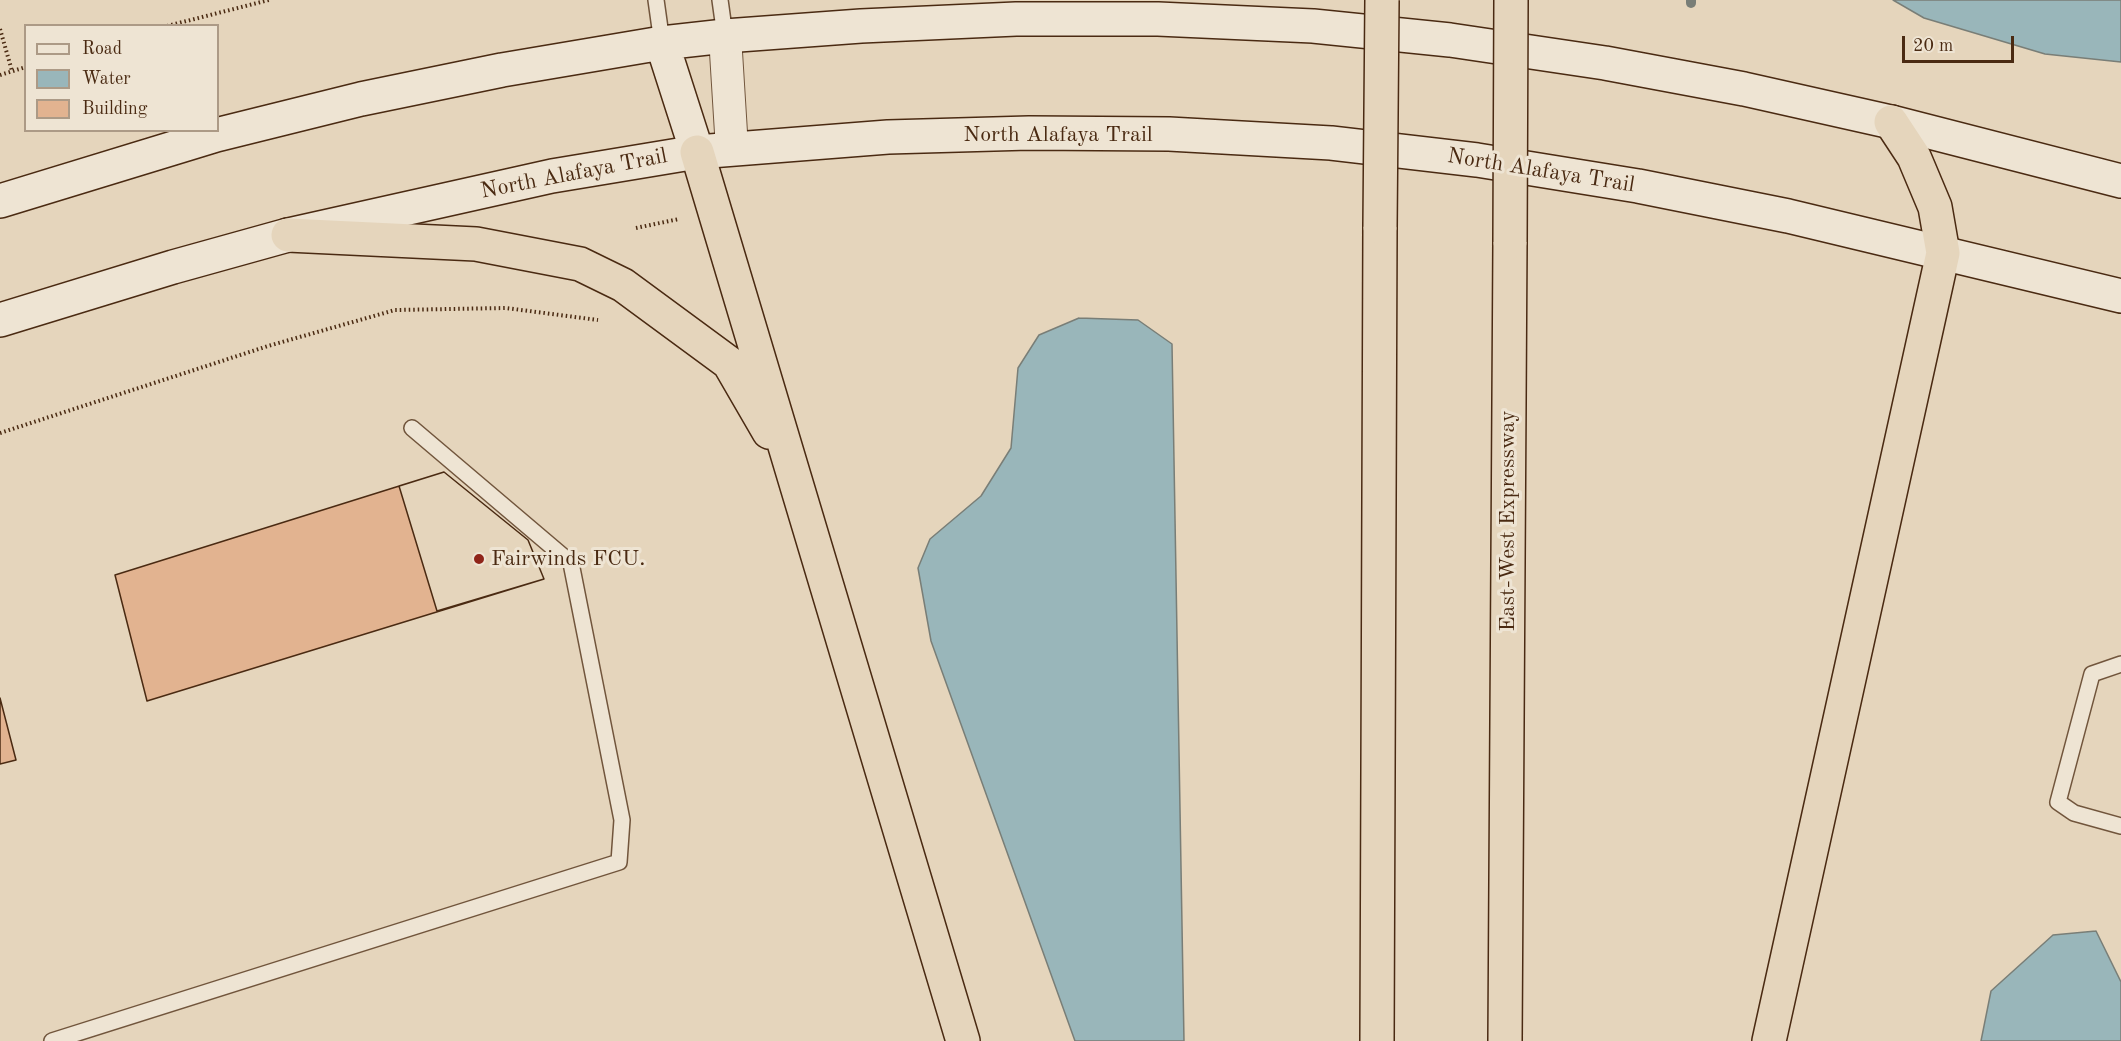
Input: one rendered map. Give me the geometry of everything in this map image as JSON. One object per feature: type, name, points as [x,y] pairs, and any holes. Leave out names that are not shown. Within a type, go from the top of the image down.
[{"type":"highway","points":[[1377,1041],[1382,0]]},
{"type":"highway","name":"East-West Expressway","points":[[1505,1041],[1511,0]]},
{"type":"highway","points":[[1768,1041],[1943,253],[1935,207],[1914,158],[1891,122]]},
{"type":"highway","points":[[697,152],[963,1041]]},
{"type":"highway","points":[[288,235],[476,244],[580,264],[623,285],[729,363],[797,482]]},
{"type":"main road","points":[[0,201],[216,135],[361,99],[502,70],[662,43],[725,36],[861,26],[1016,19],[1158,19],[1312,26],[1450,40],[1605,63],[1744,89],[1891,122],[2121,181]]},
{"type":"main road","points":[[662,43],[697,152]]},
{"type":"main road","name":"North Alafaya Trail","points":[[0,320],[173,267],[288,235],[552,176],[732,148],[888,137],[1029,133],[1169,134],[1331,143],[1477,160],[1638,186],[1788,216],[2121,296]]},
{"type":"street","points":[[725,36],[732,148]]},
{"type":"lane","points":[[656,0],[662,43]]},
{"type":"lane","points":[[720,0],[725,36]]},
{"type":"lane","points":[[52,1041],[619,862],[622,819],[571,563],[412,428]]},
{"type":"lane","points":[[2121,664],[2091,674],[2058,802],[2074,813],[2121,826]]},
{"type":"path","points":[[174,24],[269,0]]},
{"type":"path","points":[[0,29],[12,71]]},
{"type":"path","points":[[0,75],[24,68]]},
{"type":"path","points":[[636,228],[686,217]]},
{"type":"path","points":[[0,433],[268,346],[395,310],[506,308],[598,320]]},
{"type":"water","points":[[1893,0],[2121,0],[2121,62],[2045,54],[1924,18]]},
{"type":"water","points":[[1079,318],[1138,320],[1172,344],[1184,1041],[1075,1041],[931,641],[918,568],[930,539],[981,496],[1011,448],[1018,368],[1039,335]]},
{"type":"water","points":[[2096,931],[2121,982],[2121,1041],[1981,1041],[1991,991],[2053,935]]},
{"type":"building","points":[[444,472],[528,540],[544,579],[147,701],[115,575]]},
{"type":"building","name":"Fairwinds FCU.","points":[[444,472],[528,540],[544,579],[437,611],[399,486]]},
{"type":"building","points":[[0,698],[16,760],[0,764]]},
{"type":"place","name":"Fairwinds FCU.","points":[[479,559]]}]
